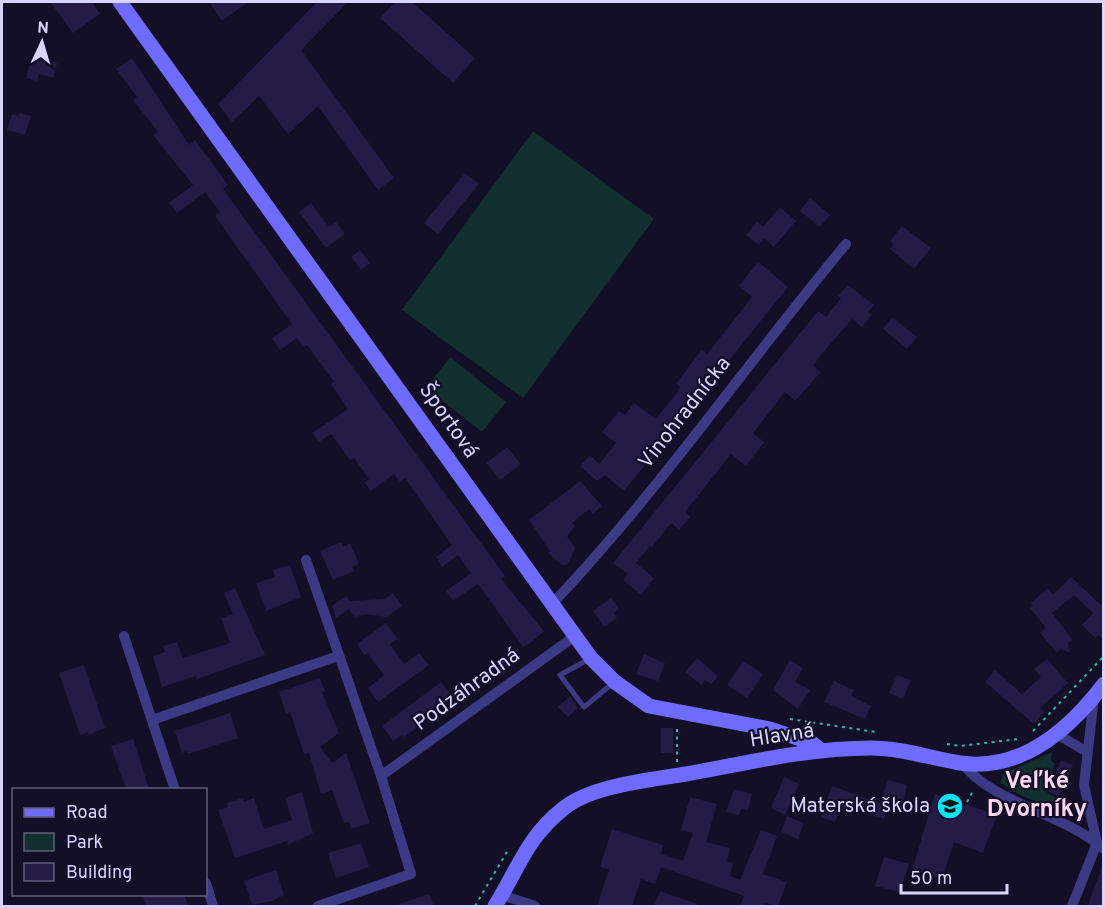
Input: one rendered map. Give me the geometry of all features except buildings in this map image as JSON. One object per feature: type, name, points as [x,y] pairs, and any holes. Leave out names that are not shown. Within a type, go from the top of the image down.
[{"type":"street","name":"Športová","points":[[120,2],[325,283],[591,658],[615,682],[649,706],[770,729],[812,743],[822,751]]},
{"type":"street","name":"Vinohradnícka","points":[[552,603],[582,571],[659,478],[846,244]]},
{"type":"street","points":[[306,560],[381,776],[411,874],[318,906]]},
{"type":"street","points":[[124,636],[175,788]]},
{"type":"street","name":"Podzáhradná","points":[[381,776],[575,636]]},
{"type":"street","points":[[152,720],[338,656]]},
{"type":"street","name":"Hlavná","points":[[498,901],[529,842],[548,821],[576,801],[593,794],[635,783],[822,751],[874,748],[962,763],[989,764],[1008,761],[1034,750],[1057,734],[1104,684]]},
{"type":"street","points":[[1072,906],[1100,846],[1084,785],[1094,697]]},
{"type":"street","points":[[1057,734],[1087,752]]},
{"type":"street","points":[[962,763],[979,781],[1100,846]]},
{"type":"street","points":[[207,886],[213,906]]},
{"type":"street","points":[[498,901],[535,906]]},
{"type":"lane","points":[[591,658],[560,675],[584,707],[615,682]]},
{"type":"path","points":[[1031,733],[1104,656]]},
{"type":"path","points":[[782,718],[877,732]]},
{"type":"path","points":[[936,742],[960,746],[1026,738]]},
{"type":"green space","points":[[533,131],[654,219],[523,398],[402,310]]},
{"type":"green space","points":[[450,357],[506,402],[482,432],[426,388]]},
{"type":"green space","points":[[1052,752],[1051,761],[1055,764],[1043,790],[1058,799],[1051,802],[1036,801],[1000,783],[1003,774]]},
{"type":"place","name":"Materská škola","points":[[950,806]]},
{"type":"district","name":"Veľké Dvorníky","points":[[1037,796]]}]
